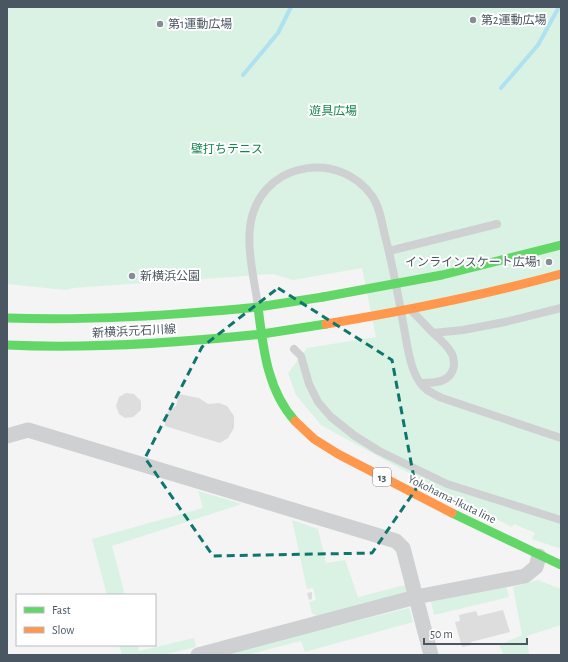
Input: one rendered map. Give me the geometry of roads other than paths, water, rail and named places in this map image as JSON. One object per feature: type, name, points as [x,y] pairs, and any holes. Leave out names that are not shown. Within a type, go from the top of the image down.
[{"type":"main road","points":[[258,307],[323,297],[442,275],[561,245]]},
{"type":"main road","points":[[262,334],[447,302],[512,288],[561,274]]},
{"type":"main road","name":"新横浜元石川線","points":[[7,318],[38,320],[120,318],[258,307]]},
{"type":"main road","name":"Yokohama-Ikuta line","points":[[258,307],[269,373],[276,392],[286,410],[300,427],[316,441],[347,459],[539,556],[561,565]]},
{"type":"main road","name":"新横浜元石川線","points":[[7,345],[36,347],[127,345],[262,334]]},
{"type":"street","points":[[7,436],[28,430],[396,541],[403,548],[431,655]]},
{"type":"street","points":[[198,655],[416,597],[525,576],[536,567],[539,556]]},
{"type":"lane","points":[[258,307],[250,252],[249,234],[250,223],[258,200],[265,191],[292,172],[309,168],[324,167],[338,170],[365,186],[374,198],[389,251],[410,357],[421,383],[427,390],[442,398],[561,438]]},
{"type":"lane","points":[[389,251],[497,224]]},
{"type":"lane","points":[[398,298],[449,349],[453,356],[453,372],[446,379],[435,384],[421,383]]},
{"type":"lane","points":[[433,333],[463,330],[505,322],[561,308]]},
{"type":"lane","points":[[294,349],[301,356],[309,384],[318,402],[331,417],[355,436],[379,451],[447,484],[561,520]]},
{"type":"waterway","points":[[243,75],[278,33],[291,7]]},
{"type":"waterway","points":[[501,88],[538,45],[559,7]]},
{"type":"place","name":"第2運動広場","points":[[473,20]]},
{"type":"place","name":"第1運動広場","points":[[160,24]]},
{"type":"place","name":"インラインスケート広場1","points":[[549,262]]},
{"type":"place","name":"新横浜公園","points":[[132,276]]},
{"type":"park label","name":"遊具広場","points":[[333,111]]},
{"type":"park label","name":"壁打ちテニス","points":[[227,149]]}]
